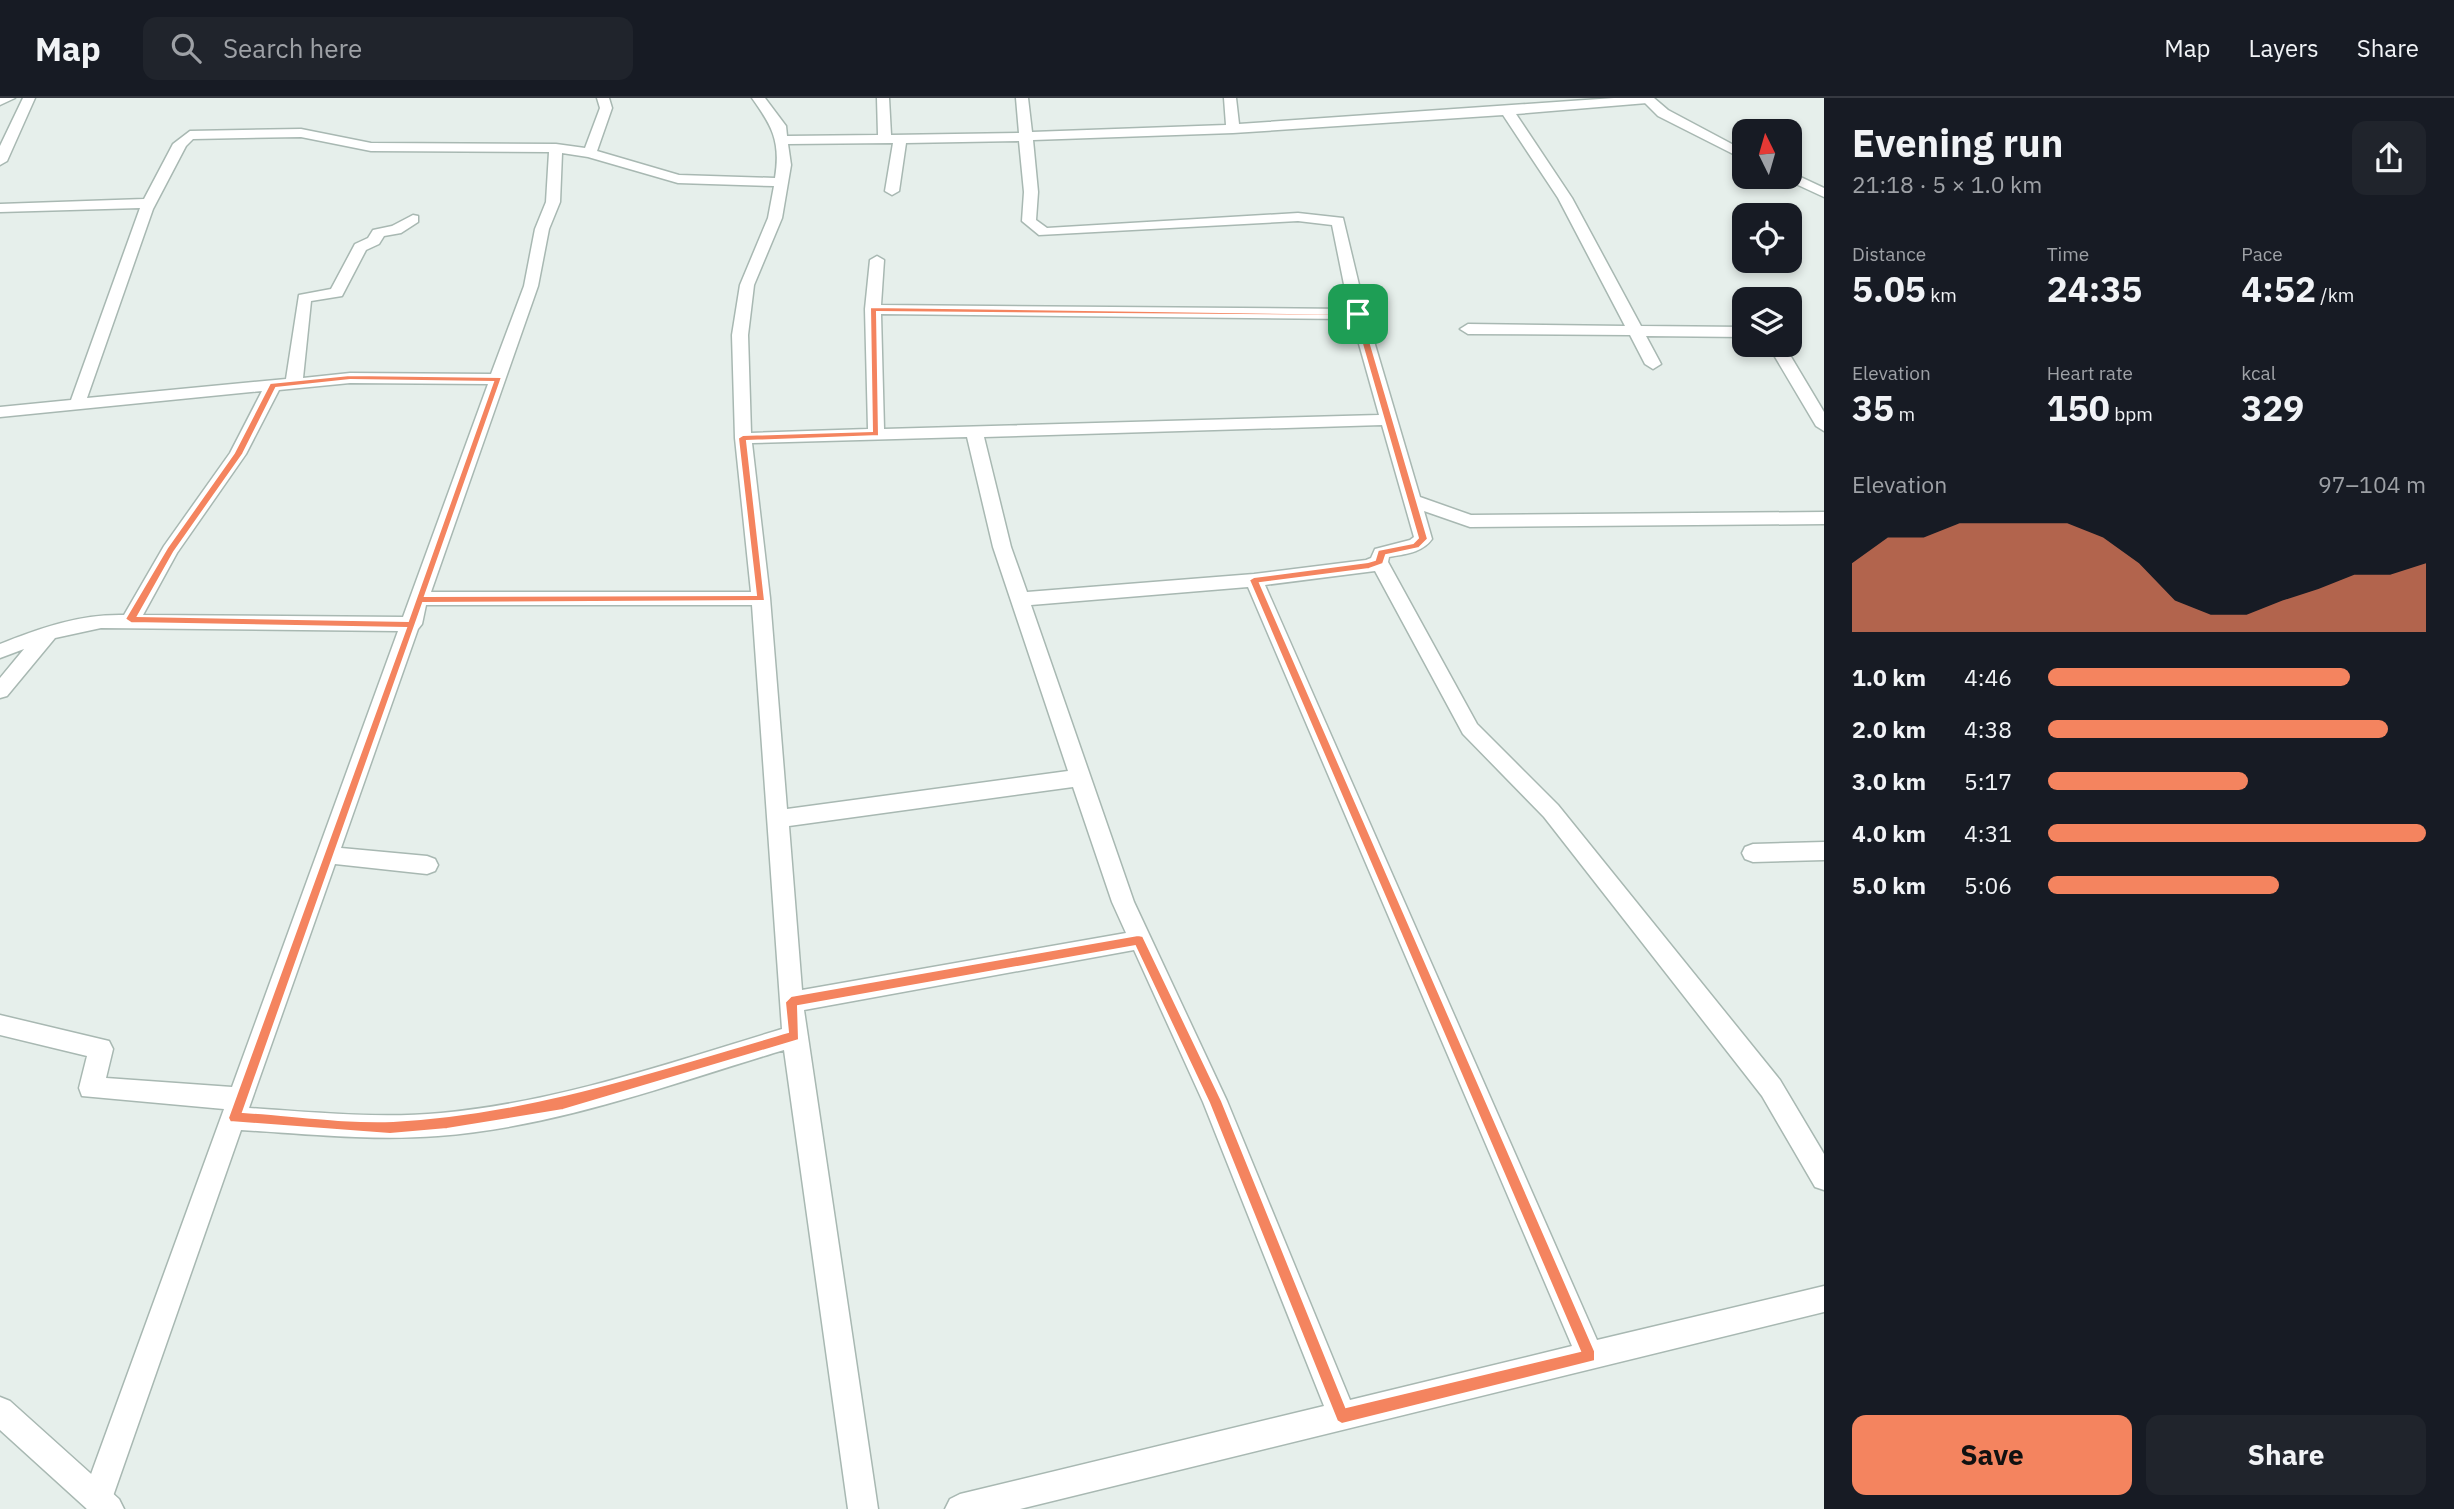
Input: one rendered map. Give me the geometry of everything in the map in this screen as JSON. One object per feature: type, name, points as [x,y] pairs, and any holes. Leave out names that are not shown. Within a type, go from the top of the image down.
[{"type":"street","points":[[0,101],[9,98]]},
{"type":"street","points":[[0,161],[29,98]]},
{"type":"street","points":[[590,152],[606,108],[603,98]]},
{"type":"street","points":[[758,98],[779,126],[782,182],[775,218],[747,285],[740,335],[743,438],[761,598],[794,1036],[863,1509]]},
{"type":"street","points":[[883,98],[893,140],[892,191]]},
{"type":"street","points":[[1022,98],[1031,192],[1029,221],[1044,232],[1298,217],[1338,221],[1358,314],[1423,539],[1416,545],[1381,553],[1380,562],[1470,729],[1551,811],[1755,1067],[1771,1088],[1824,1178]]},
{"type":"street","points":[[1230,98],[1233,129]]},
{"type":"street","points":[[781,140],[1025,138],[1233,129],[1508,112],[1521,104],[1647,99],[1663,113],[1732,149]]},
{"type":"street","points":[[1508,112],[1565,198],[1653,363]]},
{"type":"street","points":[[78,402],[149,203],[180,144],[190,135],[301,133],[371,147],[556,148],[590,152],[678,179],[782,182]]},
{"type":"street","points":[[0,1411],[103,1504],[238,1109],[531,286],[542,229],[553,202],[556,148]]},
{"type":"street","points":[[1802,181],[1820,188]]},
{"type":"street","points":[[0,208],[149,203]]},
{"type":"street","points":[[294,383],[304,298],[337,293],[360,247],[374,242],[378,233],[396,230],[413,219]]},
{"type":"street","points":[[876,434],[873,309],[877,260]]},
{"type":"street","points":[[873,309],[1358,314]]},
{"type":"street","points":[[1468,329],[1732,332]]},
{"type":"street","points":[[1783,357],[1824,426]]},
{"type":"street","points":[[0,412],[78,402],[191,396],[350,378],[499,379]]},
{"type":"street","points":[[131,619],[170,550],[238,454],[273,385]]},
{"type":"street","points":[[743,438],[1388,420]]},
{"type":"street","points":[[974,431],[1002,547],[1023,599],[1079,778],[1138,940],[1215,1101],[1342,1416]]},
{"type":"street","points":[[1412,501],[1470,521],[1824,518]]},
{"type":"street","points":[[1023,599],[1254,580],[1380,562]]},
{"type":"street","points":[[1254,580],[1590,1356]]},
{"type":"street","points":[[419,599],[761,598]]},
{"type":"street","points":[[0,651],[50,632],[101,621],[131,619],[412,624]]},
{"type":"street","points":[[0,691],[50,632]]},
{"type":"street","points":[[778,819],[1079,778]]},
{"type":"street","points":[[1753,853],[1824,851]]},
{"type":"street","points":[[328,855],[427,865]]},
{"type":"street","points":[[791,1002],[1138,940]]},
{"type":"street","points":[[0,1025],[102,1049],[91,1088],[390,1127],[447,1123],[563,1104],[794,1036]]},
{"type":"street","points":[[960,1509],[1824,1299]]},
{"type":"route","points":[[1358,314],[873,309],[876,434],[743,438],[761,598],[419,599],[412,624],[131,619],[170,550],[238,454],[273,385],[350,378],[499,379],[419,599],[412,624],[348,797],[235,1118],[390,1127],[447,1123],[563,1104],[794,1036],[791,1002],[1138,940],[1215,1101],[1342,1416],[1590,1356],[1254,580],[1369,566],[1380,562],[1381,553],[1416,545],[1423,539],[1358,314]]}]
